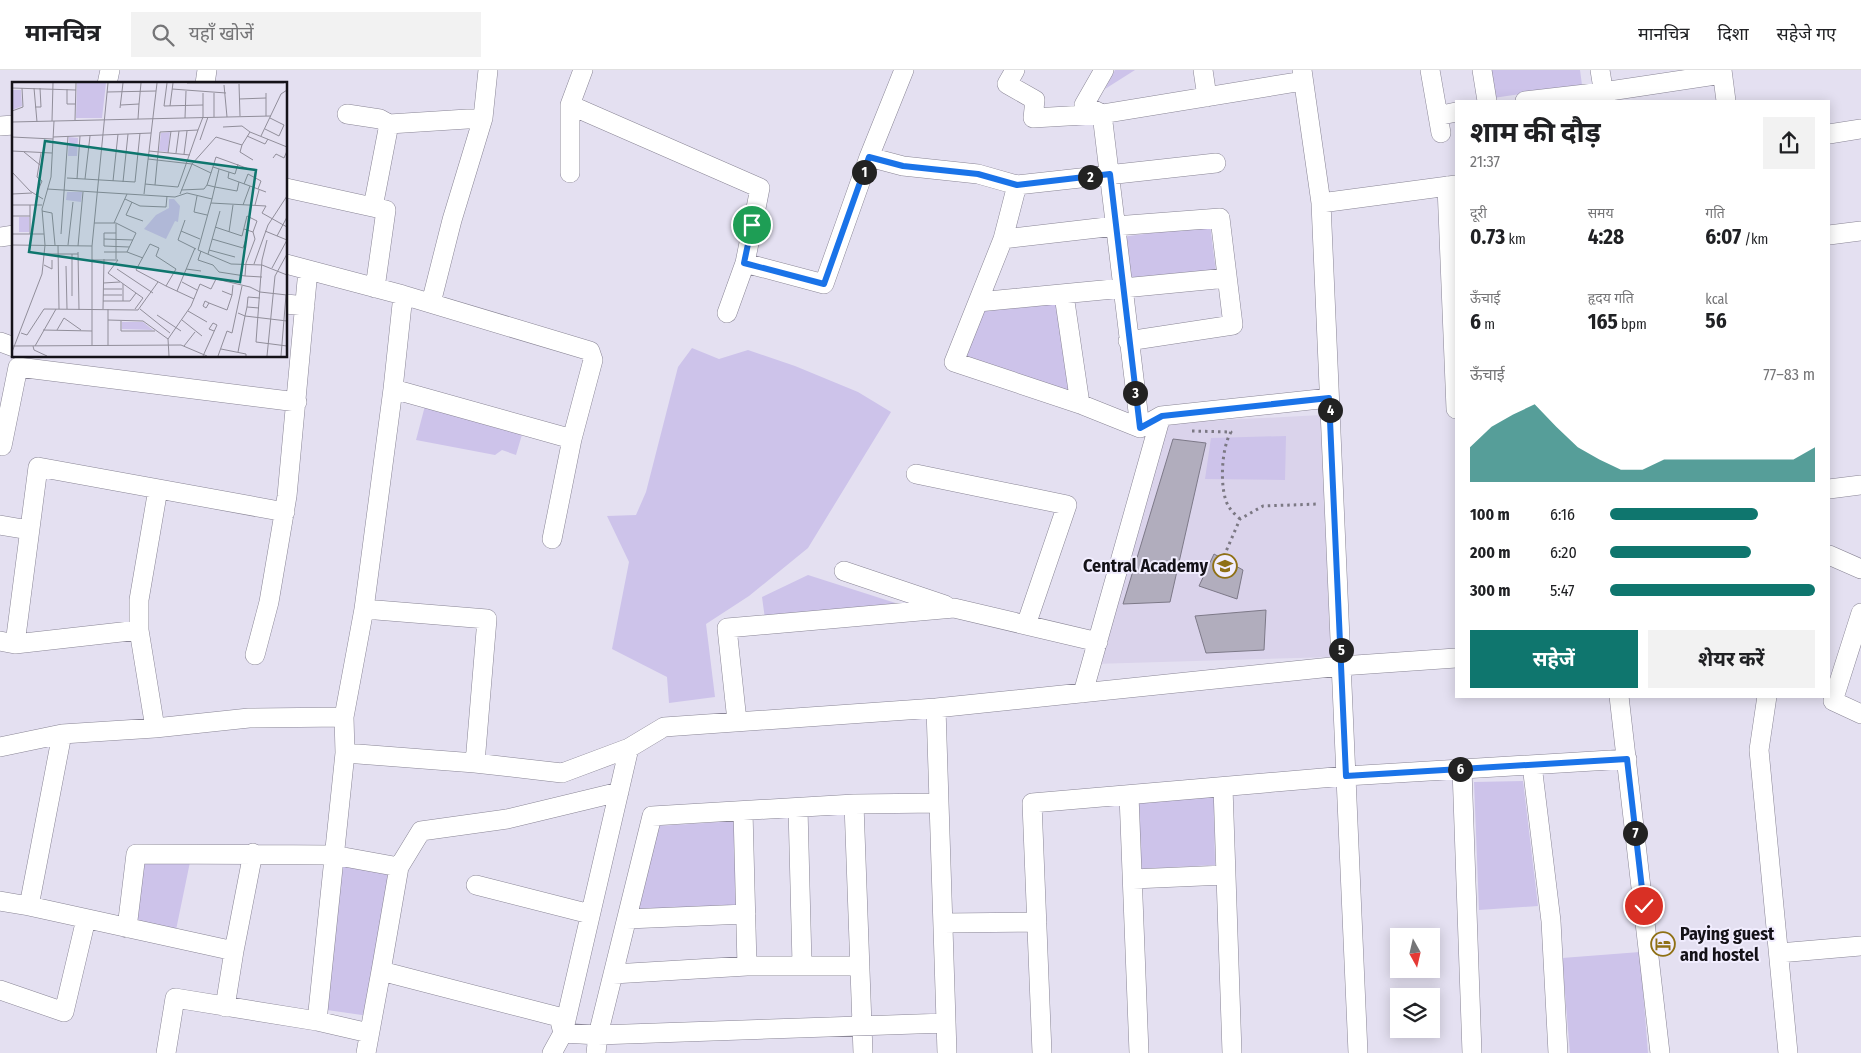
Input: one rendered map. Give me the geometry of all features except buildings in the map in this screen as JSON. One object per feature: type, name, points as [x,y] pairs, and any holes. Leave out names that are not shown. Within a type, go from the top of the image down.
[{"type":"street","points":[[431,303],[452,220],[484,118],[488,70]]},
{"type":"street","points":[[570,173],[570,105],[583,70]]},
{"type":"street","points":[[744,263],[824,284],[869,157],[904,70]]},
{"type":"street","points":[[1015,70],[1007,84],[1035,100],[1033,118],[1102,114],[1207,97],[1303,75],[1320,203],[1358,1053]]},
{"type":"street","points":[[1102,114],[1084,105],[1104,70]]},
{"type":"street","points":[[1203,70],[1207,97]]},
{"type":"street","points":[[1430,70],[1447,113],[1441,133]]},
{"type":"street","points":[[1482,70],[1487,100]]},
{"type":"street","points":[[1600,70],[1604,97]]},
{"type":"street","points":[[1545,100],[1604,97],[1722,72],[1726,100]]},
{"type":"street","points":[[570,105],[760,188],[744,263],[727,313]]},
{"type":"street","points":[[347,114],[380,119],[389,124],[484,118]]},
{"type":"street","points":[[1102,114],[1140,428]]},
{"type":"street","points":[[373,207],[389,124]]},
{"type":"street","points":[[1830,134],[1861,129]]},
{"type":"street","points":[[869,157],[903,166],[978,174],[1017,185],[1216,163]]},
{"type":"street","points":[[1017,185],[1003,239],[954,362],[1080,404],[1140,428]]},
{"type":"street","points":[[1320,203],[1452,185],[1455,353]]},
{"type":"street","points":[[288,188],[386,210],[376,288]]},
{"type":"street","points":[[1003,239],[1115,226],[1220,218],[1233,325],[1128,341]]},
{"type":"street","points":[[1830,235],[1861,230]]},
{"type":"street","points":[[288,265],[431,303],[590,351],[593,360],[572,440],[552,539]]},
{"type":"street","points":[[255,655],[268,602],[285,512],[297,402],[308,270]]},
{"type":"street","points":[[978,302],[1227,278]]},
{"type":"street","points":[[1064,294],[1080,404]]},
{"type":"street","points":[[317,1021],[345,753],[344,717],[364,609],[394,388],[403,295]]},
{"type":"street","points":[[288,304],[305,306]]},
{"type":"street","points":[[0,342],[12,346]]},
{"type":"street","points":[[2,446],[18,367],[297,402]]},
{"type":"street","points":[[394,388],[572,440]]},
{"type":"street","points":[[1140,428],[1162,416],[1329,398]]},
{"type":"street","points":[[1083,693],[1162,416]]},
{"type":"street","points":[[139,630],[7,643],[30,530],[38,467],[285,512]]},
{"type":"street","points":[[916,474],[1067,505],[1026,625]]},
{"type":"street","points":[[1830,489],[1861,485]]},
{"type":"street","points":[[154,728],[139,630],[139,600],[158,489]]},
{"type":"street","points":[[0,525],[30,530]]},
{"type":"street","points":[[1830,555],[1861,569]]},
{"type":"street","points":[[844,571],[954,608],[1098,642]]},
{"type":"street","points":[[737,722],[727,628],[954,608]]},
{"type":"street","points":[[364,609],[486,619],[474,763]]},
{"type":"street","points":[[1861,613],[1833,701],[1861,714]]},
{"type":"street","points":[[345,753],[474,763],[562,773],[629,748],[664,727],[936,708],[1341,666],[1455,658]]},
{"type":"street","points":[[1619,698],[1660,1053]]},
{"type":"street","points":[[1767,698],[1759,750],[1788,1053]]},
{"type":"street","points":[[936,708],[947,1053]]},
{"type":"street","points":[[0,747],[62,734],[154,728],[249,718],[344,717]]},
{"type":"street","points":[[29,906],[62,734]]},
{"type":"street","points":[[552,1053],[562,1032],[629,748]]},
{"type":"street","points":[[1042,1053],[1032,803],[1346,776],[1627,759]]},
{"type":"street","points":[[1532,765],[1550,921],[1558,1053]]},
{"type":"street","points":[[1462,769],[1472,1053]]},
{"type":"street","points":[[1223,786],[1232,1053]]},
{"type":"street","points":[[366,1053],[399,867],[421,831],[506,819],[619,792]]},
{"type":"street","points":[[1129,795],[1139,1053]]},
{"type":"street","points":[[597,1044],[652,816],[854,804],[939,803]]},
{"type":"street","points":[[854,804],[863,1053]]},
{"type":"street","points":[[798,808],[802,964]]},
{"type":"street","points":[[743,811],[747,966]]},
{"type":"street","points":[[127,928],[136,854],[253,853],[333,855],[399,867]]},
{"type":"street","points":[[225,1007],[253,853]]},
{"type":"street","points":[[1133,879],[1225,875]]},
{"type":"street","points":[[476,885],[590,914]]},
{"type":"street","points":[[0,901],[234,951]]},
{"type":"street","points":[[627,919],[746,914]]},
{"type":"street","points":[[0,990],[64,1012],[86,919]]},
{"type":"street","points":[[943,924],[1037,922]]},
{"type":"street","points":[[1779,953],[1861,946]]},
{"type":"street","points":[[613,974],[802,964],[860,966]]},
{"type":"street","points":[[381,971],[559,1017],[562,1032]]},
{"type":"street","points":[[166,1053],[175,998],[317,1021],[369,1033]]},
{"type":"street","points":[[562,1032],[597,1044],[862,1026],[946,1023]]},
{"type":"path","points":[[1185,431],[1230,432],[1223,456],[1223,483],[1228,507],[1240,519]]},
{"type":"path","points":[[1224,556],[1240,519],[1263,506],[1325,504]]},
{"type":"shaded area","points":[[1115,70],[1135,70],[1105,89]]},
{"type":"shaded area","points":[[1489,70],[1580,70],[1582,85],[1493,98]]},
{"type":"shaded area","points":[[1210,225],[1216,272],[1131,281],[1122,237]]},
{"type":"shaded area","points":[[1061,301],[1074,393],[960,359],[981,307]]},
{"type":"shaded area","points":[[692,348],[719,359],[748,350],[795,366],[858,392],[891,412],[808,548],[749,596],[706,624],[715,697],[669,703],[667,677],[612,649],[629,562],[607,516],[636,515],[646,492],[678,367]]},
{"type":"shaded area","points":[[426,402],[523,431],[516,455],[502,450],[495,455],[416,440]]},
{"type":"shaded area","name":"Central Academy","points":[[1321,415],[1331,657],[1093,664],[1166,423]]},
{"type":"shaded area","points":[[1286,436],[1285,480],[1205,479],[1211,438]]},
{"type":"shaded area","points":[[808,575],[908,607],[765,619],[762,597]]},
{"type":"shaded area","points":[[1523,781],[1538,906],[1479,910],[1474,782]]},
{"type":"shaded area","points":[[1214,795],[1215,865],[1139,869],[1136,800]]},
{"type":"shaded area","points":[[736,821],[736,905],[638,911],[658,826]]},
{"type":"shaded area","points":[[142,858],[190,862],[176,930],[134,923]]},
{"type":"shaded area","points":[[343,864],[392,873],[369,1016],[327,1010]]},
{"type":"shaded area","points":[[1640,952],[1648,1053],[1570,1053],[1562,958]]},
{"type":"place","name":"Central Academy","points":[[1225,566]]},
{"type":"place","name":"Paying guest and hostel","points":[[1663,944]]},
{"type":"route","points":[[752,225],[744,263],[824,284],[869,157],[903,166],[978,174],[1017,185],[1110,174],[1124,287],[1128,341],[1140,428],[1162,416],[1329,398],[1346,776],[1627,759],[1644,906]]}]
